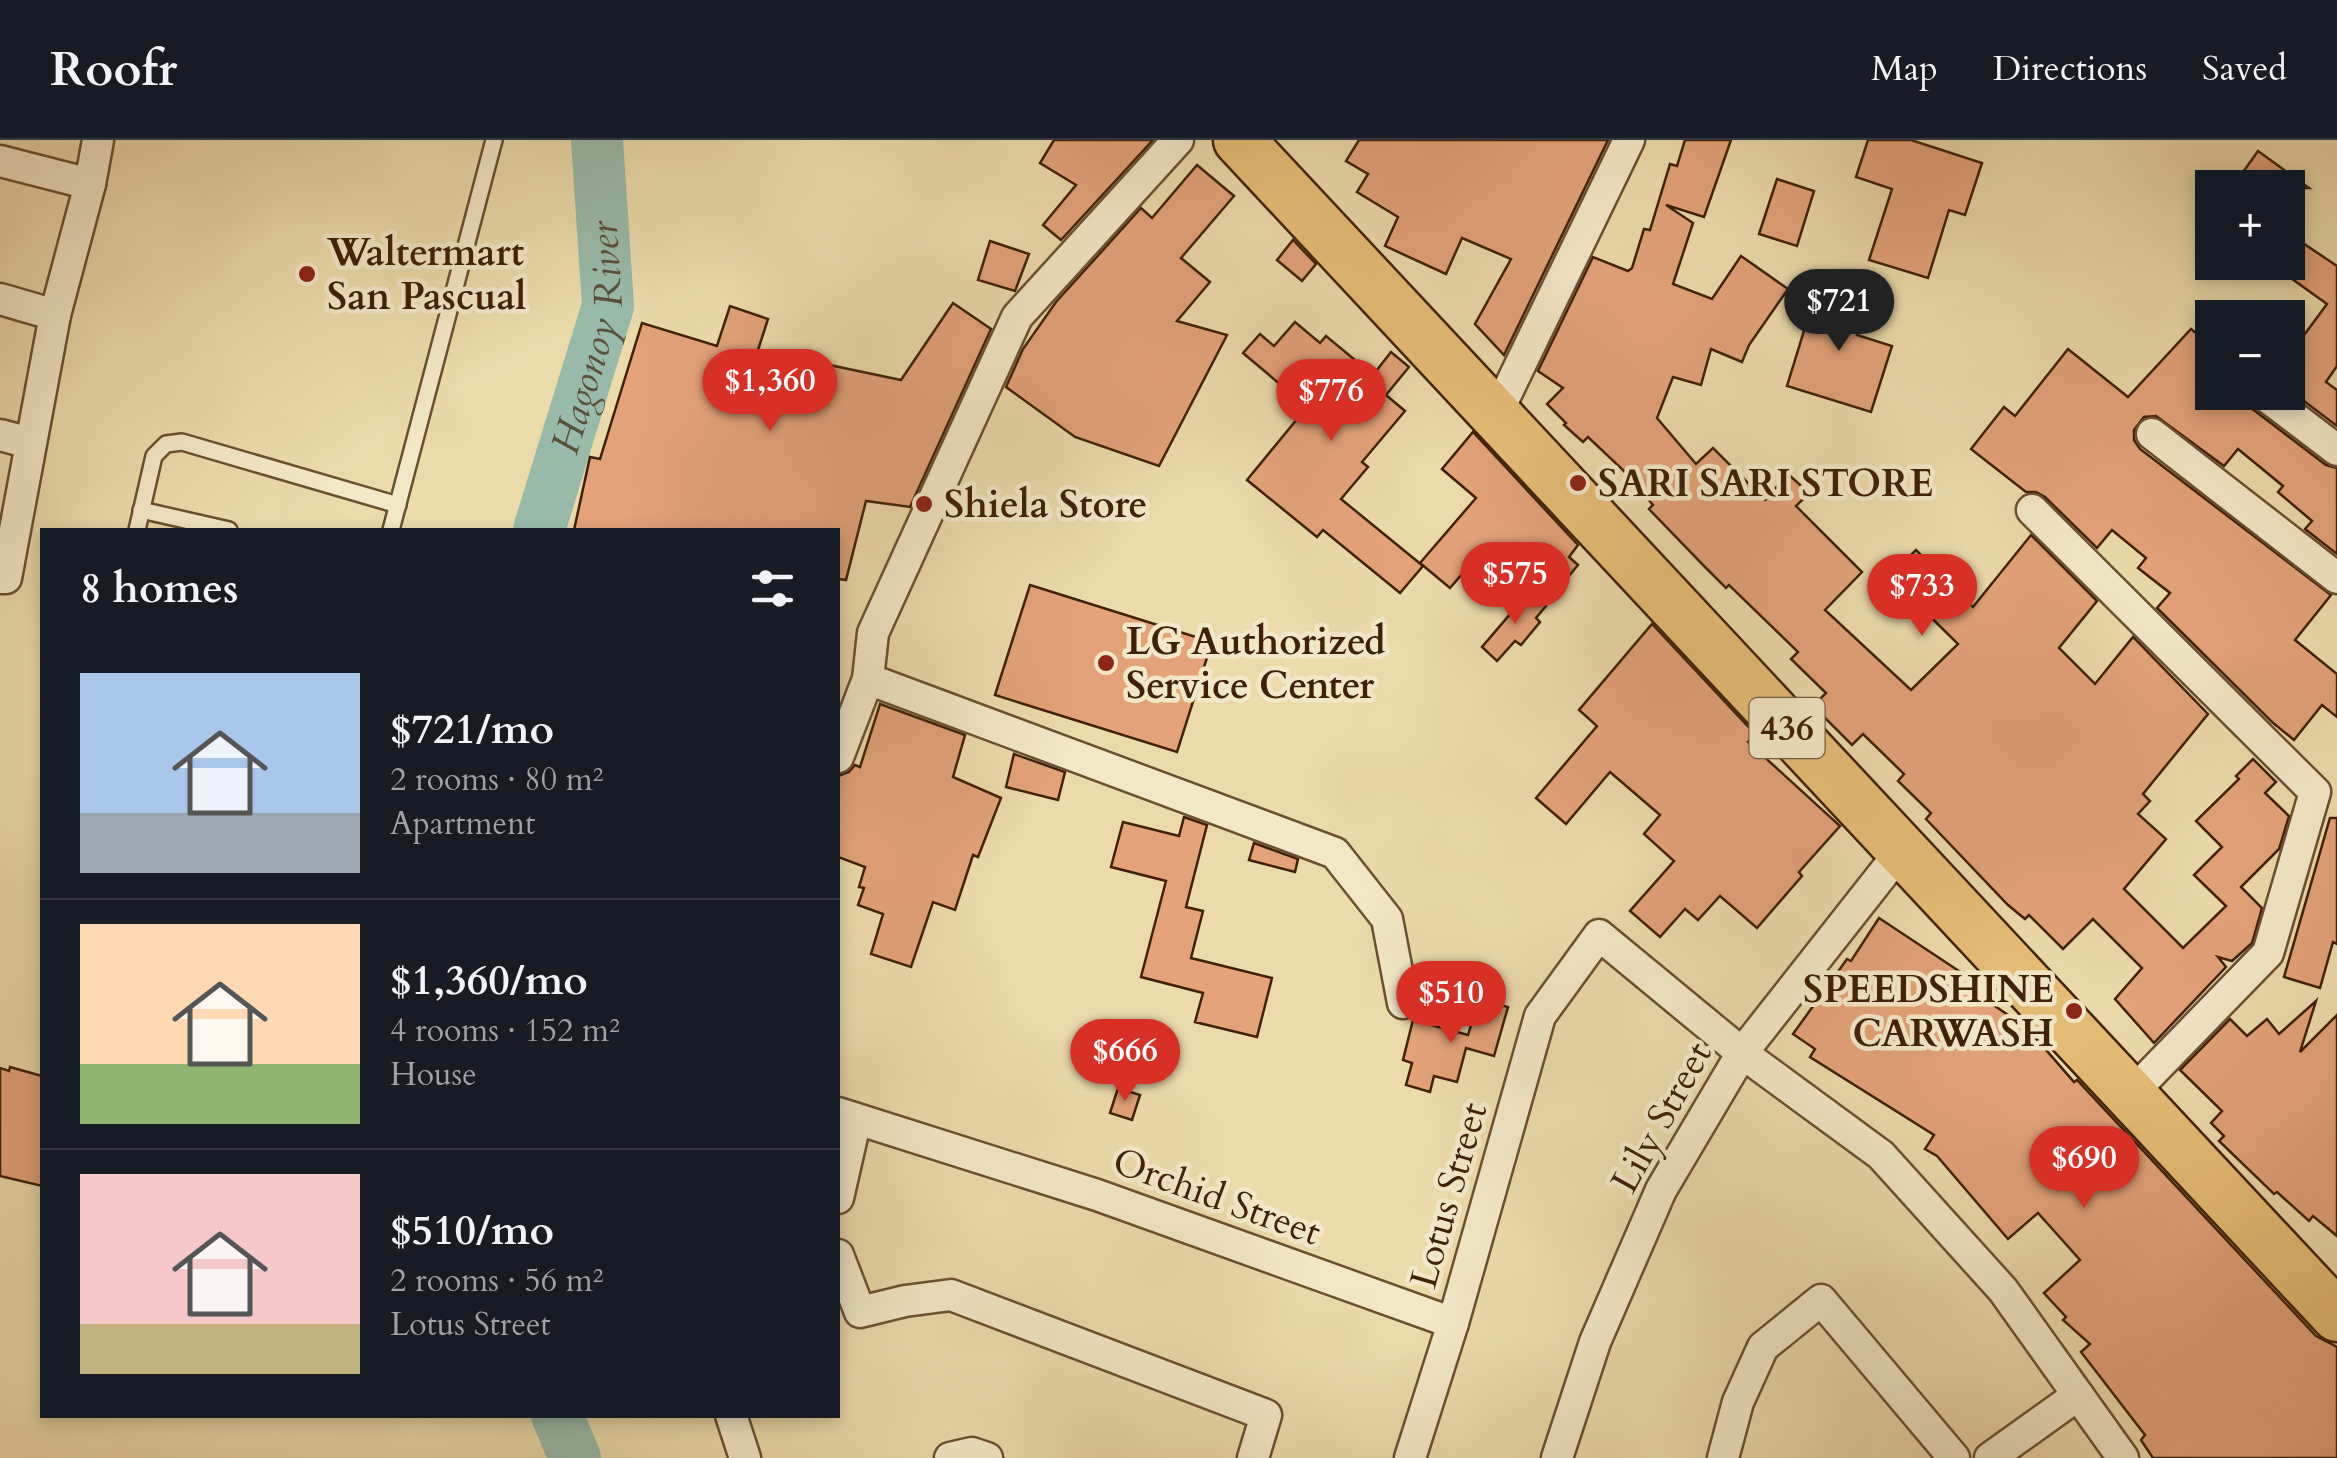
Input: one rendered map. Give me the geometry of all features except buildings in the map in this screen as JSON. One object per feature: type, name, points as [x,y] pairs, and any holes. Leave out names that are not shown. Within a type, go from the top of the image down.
[{"type":"main road","name":"436","points":[[1238,140],[2337,1316]]},
{"type":"street","points":[[0,578],[6,578],[55,315],[98,140]]},
{"type":"street","points":[[840,753],[868,679],[873,634],[1017,317],[1178,140]]},
{"type":"street","points":[[1497,413],[1629,140]]},
{"type":"street","points":[[0,161],[90,184]]},
{"type":"street","points":[[0,299],[55,315]]},
{"type":"street","points":[[2284,410],[2337,450]]},
{"type":"street","points":[[2152,434],[2337,578]]},
{"type":"street","points":[[0,435],[30,443]]},
{"type":"street","points":[[2032,510],[2316,792],[2268,953],[2131,1094]]},
{"type":"street","points":[[868,679],[1335,853],[1387,919],[1403,1003]]},
{"type":"street","name":"Lily Street","points":[[1557,1458],[1595,1342],[1661,1190],[1742,1053],[1900,852]]},
{"type":"street","name":"Lotus Street","points":[[1410,1458],[1540,1016],[1599,935],[1742,1053],[1881,1155],[2003,1290],[2122,1458]]},
{"type":"street","points":[[840,1180],[847,1116]]},
{"type":"street","name":"Orchid Street","points":[[847,1116],[1098,1195],[1453,1322]]},
{"type":"street","points":[[840,1260],[860,1312],[952,1295],[1266,1415],[1253,1458]]},
{"type":"street","points":[[1723,1458],[1738,1402],[1764,1347],[1821,1300],[1954,1458]]},
{"type":"street","points":[[1990,1458],[2078,1395]]},
{"type":"street","points":[[732,1418],[746,1458]]},
{"type":"street","points":[[950,1458],[972,1453],[986,1458]]},
{"type":"lane","points":[[392,528],[494,140]]},
{"type":"lane","points":[[137,528],[154,456],[166,444],[182,442],[398,505]]},
{"type":"lane","points":[[141,510],[220,528]]},
{"type":"waterway","name":"Hagonoy River","points":[[540,528],[608,306],[597,140]]},
{"type":"waterway","name":"Hagonoy River","points":[[558,1418],[575,1458]]},
{"type":"place","name":"Waltermart San Pascual","points":[[307,274]]},
{"type":"place","name":"SARI SARI STORE","points":[[1578,483]]},
{"type":"place","name":"Shiela Store","points":[[924,504]]},
{"type":"place","name":"LG Authorized Service Center","points":[[1106,663]]},
{"type":"place","name":"SPEEDSHINE CARWASH","points":[[2074,1011]]}]
